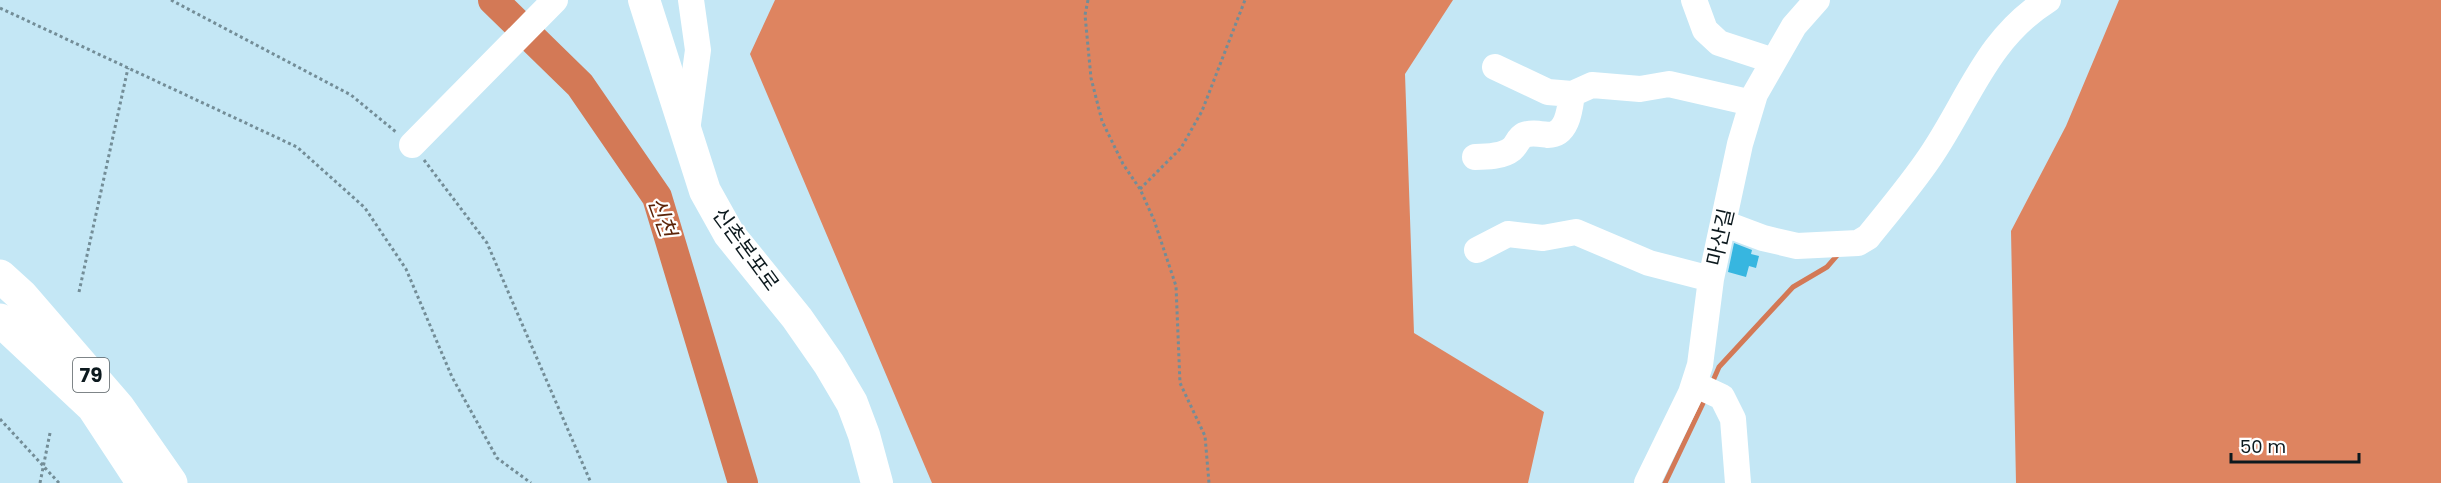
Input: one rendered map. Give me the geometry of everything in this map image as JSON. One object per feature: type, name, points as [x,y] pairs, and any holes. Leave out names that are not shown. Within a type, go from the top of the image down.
[{"type":"highway","name":"79","points":[[0,276],[22,296],[118,406],[171,483]]},
{"type":"highway","name":"79","points":[[0,320],[93,407],[143,483]]},
{"type":"main road","name":"신촌본포로","points":[[644,0],[705,191],[729,234],[797,318],[829,364],[852,403],[864,435],[877,483]]},
{"type":"street","points":[[412,145],[555,0]]},
{"type":"street","points":[[687,134],[698,50],[691,0]]},
{"type":"street","points":[[1694,0],[1705,30],[1719,43],[1774,61]]},
{"type":"street","name":"마산길","points":[[1647,483],[1707,390],[1704,343],[1711,279],[1740,144],[1755,94],[1794,26],[1817,0]]},
{"type":"street","points":[[1723,223],[1763,238],[1797,246],[1848,244],[1868,237],[1930,157],[1990,55],[2011,28],[2048,0]]},
{"type":"street","points":[[1495,67],[1548,92],[1572,94],[1592,85],[1640,89],[1669,84],[1752,103]]},
{"type":"street","points":[[1475,158],[1495,156],[1512,150],[1522,136],[1533,133],[1551,135],[1563,128],[1569,117],[1572,94]]},
{"type":"street","points":[[1477,250],[1508,234],[1543,238],[1576,232],[1649,263],[1711,279]]},
{"type":"street","points":[[1707,390],[1733,419],[1738,483]]},
{"type":"path","points":[[171,0],[351,95],[412,145],[487,243],[591,483]]},
{"type":"path","points":[[1088,0],[1085,15],[1091,78],[1102,121],[1123,164],[1140,189],[1154,220],[1176,286],[1180,383],[1205,436],[1209,483]]},
{"type":"path","points":[[1140,189],[1181,148],[1202,111],[1245,0]]},
{"type":"path","points":[[0,8],[297,147],[365,208],[406,269],[452,377],[497,458],[531,483]]},
{"type":"path","points":[[79,292],[128,67]]},
{"type":"path","points":[[0,419],[59,483]]},
{"type":"path","points":[[40,483],[50,433]]},
{"type":"shaded area","points":[[775,0],[1453,0],[1405,74],[1414,333],[1544,412],[1528,483],[932,483],[750,54]]},
{"type":"shaded area","points":[[2119,0],[2441,0],[2441,483],[2016,483],[2011,231],[2066,126]]},
{"type":"building","points":[[1734,243],[1752,250],[1751,254],[1759,256],[1756,268],[1749,266],[1746,277],[1728,272]]},
{"type":"waterway","name":"신천","points":[[493,0],[580,85],[657,197],[743,483]]},
{"type":"waterway","points":[[1712,383],[1719,367],[1793,287],[1827,267],[1840,252]]},
{"type":"waterway","points":[[1665,483],[1706,397]]}]
